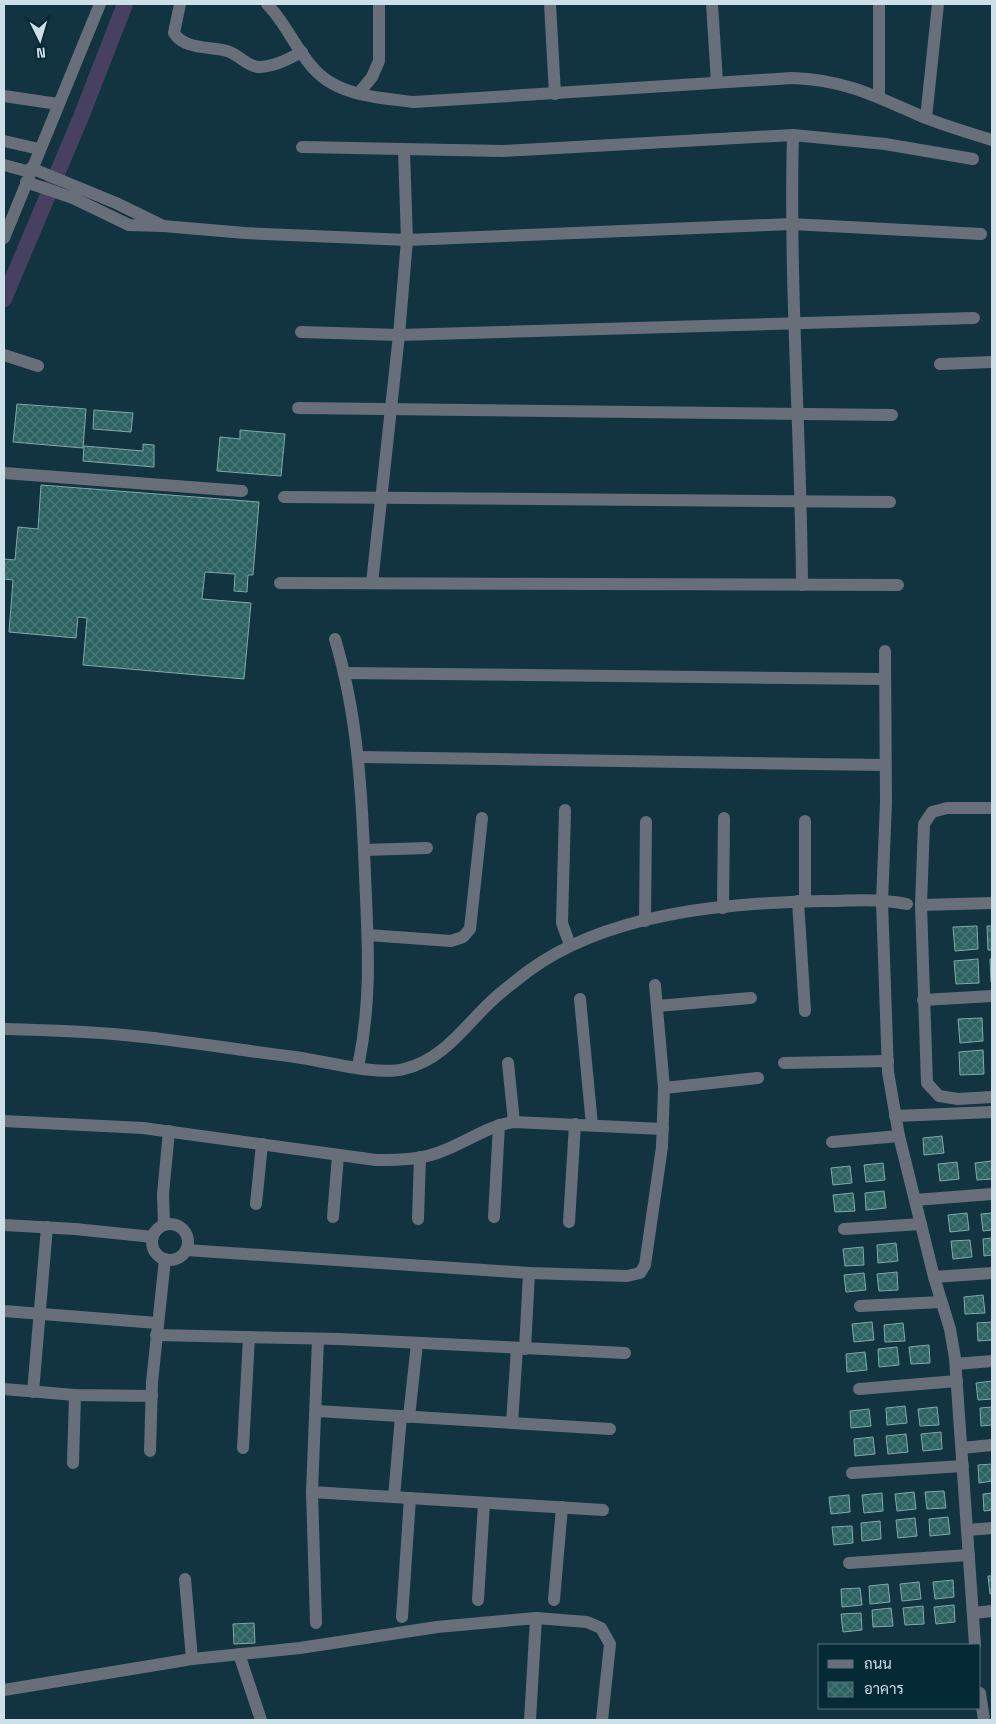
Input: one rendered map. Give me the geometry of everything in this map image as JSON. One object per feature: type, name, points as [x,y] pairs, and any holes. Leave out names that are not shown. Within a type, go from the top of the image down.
[{"type":"street","points":[[4,238],[100,4]]},
{"type":"street","points":[[180,4],[174,33],[179,42],[234,53],[256,67],[275,66],[302,52]]},
{"type":"street","points":[[359,93],[372,77],[379,61],[379,4]]},
{"type":"street","points":[[550,4],[555,94]]},
{"type":"street","points":[[712,4],[718,82]]},
{"type":"street","points":[[879,4],[879,97]]},
{"type":"street","points":[[926,118],[938,4]]},
{"type":"street","points":[[271,5],[314,70],[340,88],[371,98],[414,102],[477,96],[555,94],[718,82],[792,78],[820,79],[859,88],[926,118],[992,140]]},
{"type":"street","points":[[4,96],[58,104]]},
{"type":"street","points":[[793,135],[791,224],[802,585]]},
{"type":"street","points":[[302,147],[404,151],[503,151],[793,135],[885,144],[973,159]]},
{"type":"street","points":[[4,141],[39,149]]},
{"type":"street","points":[[372,583],[399,336],[407,240],[404,151]]},
{"type":"street","points":[[4,165],[29,174],[45,174],[76,193]]},
{"type":"street","points":[[29,174],[39,186],[76,193],[162,226],[245,234],[407,240],[791,224],[981,234]]},
{"type":"street","points":[[301,332],[399,336],[974,318]]},
{"type":"street","points":[[4,355],[38,366]]},
{"type":"street","points":[[940,364],[992,362]]},
{"type":"street","points":[[298,408],[391,411],[892,415]]},
{"type":"street","points":[[4,473],[242,491]]},
{"type":"street","points":[[284,497],[382,500],[890,502]]},
{"type":"street","points":[[280,583],[898,585]]},
{"type":"street","points":[[335,639],[344,673],[359,757],[364,850],[368,935],[368,1003],[358,1067]]},
{"type":"street","points":[[885,651],[884,765],[886,802],[882,902],[891,1099],[934,1277],[950,1329],[956,1364],[975,1644]]},
{"type":"street","points":[[344,673],[885,679]]},
{"type":"street","points":[[359,757],[884,765]]},
{"type":"street","points":[[992,808],[947,808],[932,812],[924,824],[921,905],[927,1083],[939,1096],[958,1099],[992,1097]]},
{"type":"street","points":[[565,810],[562,923],[570,945]]},
{"type":"street","points":[[368,935],[451,941],[463,938],[470,930],[482,818]]},
{"type":"street","points":[[723,908],[724,818]]},
{"type":"street","points":[[805,821],[802,901],[806,1011]]},
{"type":"street","points":[[645,921],[646,822]]},
{"type":"street","points":[[364,850],[427,848]]},
{"type":"street","points":[[4,1029],[125,1035],[358,1067],[377,1072],[402,1070],[437,1054],[452,1043],[496,997],[528,971],[570,945],[645,921],[723,908],[802,901],[907,904]]},
{"type":"street","points":[[921,905],[992,902]]},
{"type":"street","points":[[186,1250],[529,1273],[627,1276],[640,1273],[644,1265],[662,1129],[664,1088],[654,985]]},
{"type":"street","points":[[923,1000],[992,996]]},
{"type":"street","points":[[657,1006],[751,998]]},
{"type":"street","points":[[580,999],[592,1125]]},
{"type":"street","points":[[784,1062],[888,1061]]},
{"type":"street","points":[[508,1063],[514,1122]]},
{"type":"street","points":[[664,1088],[758,1078]]},
{"type":"street","points":[[895,1116],[992,1112]]},
{"type":"street","points":[[4,1121],[169,1131],[376,1160],[420,1157],[445,1150],[499,1125],[514,1122],[662,1129]]},
{"type":"street","points":[[569,1222],[575,1124]]},
{"type":"street","points":[[494,1217],[499,1125]]},
{"type":"street","points":[[164,1225],[176,1224],[186,1232],[188,1244],[186,1250],[175,1259],[165,1259],[154,1248],[153,1237],[164,1225],[164,1194],[169,1131]]},
{"type":"street","points":[[832,1142],[899,1136]]},
{"type":"street","points":[[256,1204],[262,1144]]},
{"type":"street","points":[[333,1217],[338,1156]]},
{"type":"street","points":[[418,1220],[420,1157]]},
{"type":"street","points":[[915,1200],[992,1194]]},
{"type":"street","points":[[844,1229],[921,1224]]},
{"type":"street","points":[[4,1225],[153,1237]]},
{"type":"street","points":[[33,1392],[47,1227]]},
{"type":"street","points":[[150,1451],[157,1329],[165,1259]]},
{"type":"street","points":[[512,1424],[529,1273]]},
{"type":"street","points":[[934,1277],[992,1274]]},
{"type":"street","points":[[860,1306],[941,1302]]},
{"type":"street","points":[[4,1311],[157,1329],[249,1337],[417,1343],[625,1354]]},
{"type":"street","points":[[243,1448],[249,1337]]},
{"type":"street","points":[[316,1622],[312,1492],[317,1410],[318,1339]]},
{"type":"street","points":[[394,1497],[417,1343]]},
{"type":"street","points":[[956,1364],[992,1361]]},
{"type":"street","points":[[859,1389],[957,1381]]},
{"type":"street","points":[[4,1389],[76,1395],[152,1396]]},
{"type":"street","points":[[73,1463],[76,1395]]},
{"type":"street","points":[[317,1410],[610,1429]]},
{"type":"street","points":[[962,1448],[992,1445]]},
{"type":"street","points":[[852,1472],[963,1466]]},
{"type":"street","points":[[312,1492],[603,1510]]},
{"type":"street","points":[[402,1616],[410,1498]]},
{"type":"street","points":[[478,1600],[484,1503]]},
{"type":"street","points":[[554,1600],[562,1507]]},
{"type":"street","points":[[968,1530],[992,1528]]},
{"type":"street","points":[[848,1563],[969,1555]]},
{"type":"street","points":[[185,1579],[192,1659]]},
{"type":"street","points":[[973,1613],[992,1612]]},
{"type":"street","points":[[4,1690],[192,1659],[300,1648],[437,1628],[536,1618],[587,1622],[601,1628],[610,1644],[602,1720]]},
{"type":"street","points":[[530,1720],[536,1618]]},
{"type":"street","points":[[239,1654],[261,1720]]},
{"type":"street","points":[[984,1697],[984,1720]]},
{"type":"building","points":[[17,404],[86,409],[83,448],[13,442]]},
{"type":"building","points":[[94,410],[133,413],[131,432],[93,429]]},
{"type":"building","points":[[240,430],[285,434],[281,476],[217,471],[220,437],[240,439]]},
{"type":"building","points":[[143,444],[154,445],[154,467],[83,461],[84,446],[143,451]]},
{"type":"building","points":[[41,485],[259,502],[253,575],[248,575],[247,592],[234,591],[235,574],[205,572],[202,599],[251,603],[244,679],[83,665],[87,618],[78,617],[76,638],[9,632],[13,580],[4,579],[4,559],[15,560],[18,527],[38,529]]},
{"type":"building","points":[[977,926],[978,949],[955,951],[953,927]]},
{"type":"building","points":[[987,926],[992,926],[992,950],[988,950]]},
{"type":"building","points":[[978,959],[979,983],[956,984],[954,961]]},
{"type":"building","points":[[990,959],[992,959],[992,982],[991,982]]},
{"type":"building","points":[[982,1018],[983,1041],[960,1043],[958,1019]]},
{"type":"building","points":[[983,1050],[984,1074],[960,1075],[959,1052]]},
{"type":"building","points":[[942,1136],[944,1153],[924,1155],[923,1138]]},
{"type":"building","points":[[992,1161],[992,1179],[977,1180],[975,1163]]},
{"type":"building","points":[[957,1162],[959,1179],[940,1181],[938,1164]]},
{"type":"building","points":[[883,1163],[885,1180],[866,1182],[864,1165]]},
{"type":"building","points":[[850,1166],[852,1183],[833,1185],[831,1168]]},
{"type":"building","points":[[884,1191],[886,1208],[866,1210],[865,1193]]},
{"type":"building","points":[[853,1193],[855,1211],[835,1212],[833,1195]]},
{"type":"building","points":[[967,1213],[969,1230],[950,1232],[948,1215]]},
{"type":"building","points":[[992,1213],[992,1230],[983,1231],[981,1214]]},
{"type":"building","points":[[992,1238],[992,1255],[984,1256],[983,1239]]},
{"type":"building","points":[[970,1240],[972,1257],[953,1259],[951,1241]]},
{"type":"building","points":[[896,1243],[898,1261],[878,1263],[877,1245]]},
{"type":"building","points":[[863,1247],[864,1265],[845,1266],[843,1249]]},
{"type":"building","points":[[897,1272],[898,1290],[879,1291],[877,1274]]},
{"type":"building","points":[[864,1273],[866,1290],[846,1292],[844,1275]]},
{"type":"building","points":[[983,1295],[985,1313],[965,1314],[964,1297]]},
{"type":"building","points":[[872,1322],[874,1340],[854,1342],[852,1324]]},
{"type":"building","points":[[992,1322],[992,1340],[978,1341],[977,1323]]},
{"type":"building","points":[[903,1323],[905,1341],[885,1342],[884,1325]]},
{"type":"building","points":[[929,1345],[930,1363],[911,1364],[909,1347]]},
{"type":"building","points":[[897,1347],[899,1365],[879,1367],[878,1349]]},
{"type":"building","points":[[865,1352],[867,1370],[847,1372],[846,1354]]},
{"type":"building","points":[[992,1381],[992,1399],[978,1400],[976,1383]]},
{"type":"building","points":[[905,1406],[907,1423],[887,1425],[886,1408]]},
{"type":"building","points":[[937,1407],[939,1425],[920,1426],[918,1409]]},
{"type":"building","points":[[992,1407],[992,1425],[981,1426],[980,1408]]},
{"type":"building","points":[[869,1409],[871,1426],[851,1428],[850,1411]]},
{"type":"building","points":[[941,1432],[942,1449],[923,1451],[921,1434]]},
{"type":"building","points":[[906,1434],[908,1452],[888,1454],[886,1436]]},
{"type":"building","points":[[873,1437],[875,1454],[855,1456],[854,1439]]},
{"type":"building","points":[[992,1464],[992,1481],[979,1483],[978,1465]]},
{"type":"building","points":[[944,1491],[946,1508],[927,1509],[925,1492]]},
{"type":"building","points":[[914,1492],[916,1509],[897,1511],[895,1494]]},
{"type":"building","points":[[882,1493],[883,1511],[864,1513],[862,1495]]},
{"type":"building","points":[[992,1493],[992,1510],[984,1511],[983,1494]]},
{"type":"building","points":[[849,1495],[850,1512],[831,1514],[829,1497]]},
{"type":"building","points":[[948,1517],[950,1534],[930,1536],[929,1519]]},
{"type":"building","points":[[915,1518],[917,1536],[898,1538],[896,1520]]},
{"type":"building","points":[[880,1521],[881,1539],[862,1541],[861,1523]]},
{"type":"building","points":[[852,1526],[853,1543],[834,1545],[832,1527]]},
{"type":"building","points":[[988,1576],[992,1576],[992,1593],[990,1594]]},
{"type":"building","points":[[953,1580],[954,1597],[935,1599],[933,1582]]},
{"type":"building","points":[[919,1582],[921,1599],[902,1601],[900,1584]]},
{"type":"building","points":[[888,1584],[890,1602],[870,1604],[869,1586]]},
{"type":"building","points":[[860,1588],[862,1605],[842,1607],[841,1589]]},
{"type":"building","points":[[954,1605],[955,1622],[936,1624],[934,1607]]},
{"type":"building","points":[[923,1606],[924,1624],[905,1625],[903,1608]]},
{"type":"building","points":[[891,1608],[893,1626],[873,1627],[872,1610]]},
{"type":"building","points":[[861,1613],[862,1630],[843,1632],[841,1614]]},
{"type":"building","points":[[254,1623],[255,1643],[234,1644],[233,1624]]},
{"type":"waterway","points":[[4,299],[81,117],[125,4]]}]
